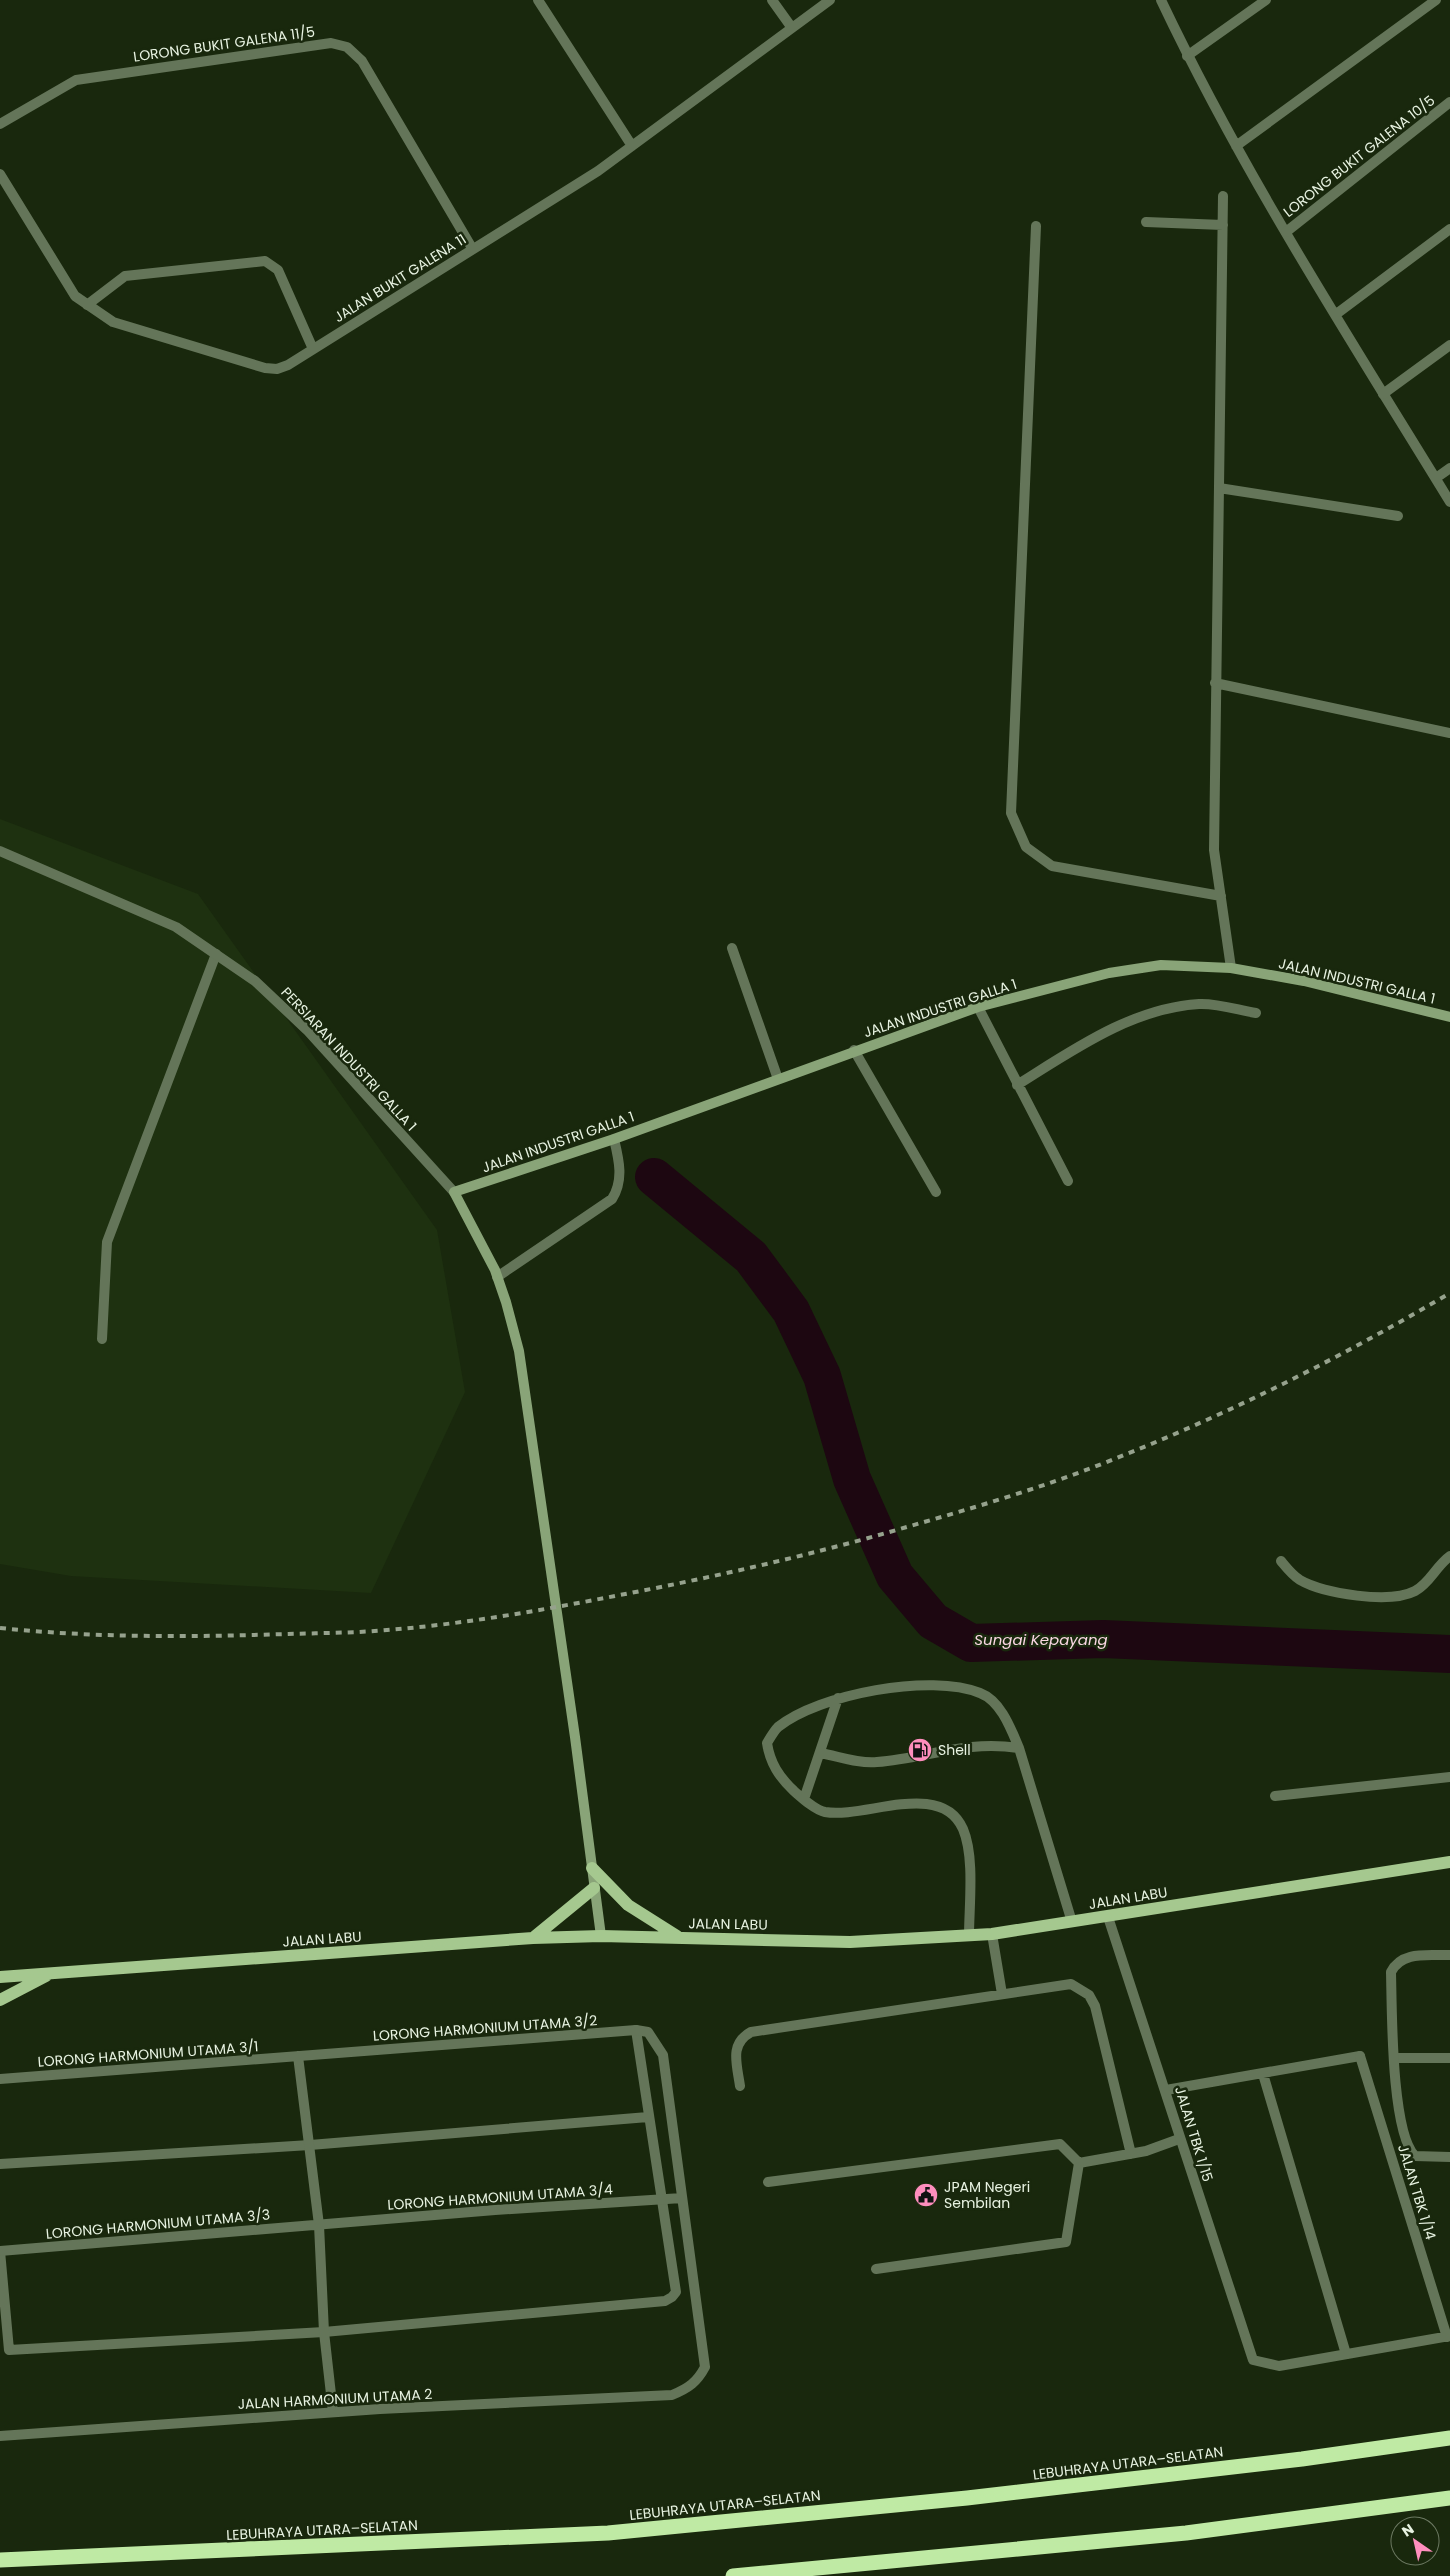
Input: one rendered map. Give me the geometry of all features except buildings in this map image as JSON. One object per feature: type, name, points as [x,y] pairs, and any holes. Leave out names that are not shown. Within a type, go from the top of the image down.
[{"type":"highway","name":"LEBUHRAYA UTARA–SELATAN","points":[[0,2560],[608,2533],[966,2498],[1302,2459],[1450,2438]]},
{"type":"highway","points":[[733,2576],[1186,2533],[1450,2498]]},
{"type":"main road","name":"JALAN INDUSTRI GALLA 1","points":[[454,1192],[614,1139],[854,1050],[978,1007],[1109,973],[1161,965],[1232,968],[1304,981],[1450,1017]]},
{"type":"main road","points":[[454,1192],[497,1276],[519,1351],[575,1737],[601,1936]]},
{"type":"main road","name":"JALAN LABU","points":[[0,1977],[532,1938],[601,1936],[850,1942],[969,1936],[1108,1917],[1450,1862]]},
{"type":"main road","points":[[592,1868],[628,1905],[680,1938]]},
{"type":"main road","points":[[532,1938],[594,1888]]},
{"type":"main road","points":[[0,2000],[53,1972]]},
{"type":"street","points":[[538,0],[632,146]]},
{"type":"street","points":[[772,0],[792,28]]},
{"type":"street","name":"JALAN BUKIT GALENA 11","points":[[0,174],[75,296],[113,322],[265,368],[277,369],[288,365],[472,248],[598,171],[830,0]]},
{"type":"street","points":[[1161,0],[1188,56],[1236,146],[1335,315],[1450,502]]},
{"type":"street","points":[[1188,56],[1266,0]]},
{"type":"street","points":[[1236,146],[1436,0]]},
{"type":"street","name":"LORONG BUKIT GALENA 11/5","points":[[0,124],[76,80],[331,43],[347,47],[362,61],[472,248]]},
{"type":"street","name":"LORONG BUKIT GALENA 10/5","points":[[1286,232],[1450,102]]},
{"type":"street","points":[[1224,196],[1215,683],[1214,850],[1232,968]]},
{"type":"street","points":[[1146,222],[1223,225]]},
{"type":"street","points":[[1036,226],[1011,813],[1026,847],[1052,866],[1221,896]]},
{"type":"street","points":[[1335,315],[1450,230]]},
{"type":"street","points":[[88,305],[125,276],[265,260],[278,270],[313,349]]},
{"type":"street","points":[[1383,394],[1450,345]]},
{"type":"street","points":[[1436,478],[1450,468]]},
{"type":"street","points":[[1218,488],[1398,516]]},
{"type":"street","points":[[1215,683],[1450,733]]},
{"type":"street","name":"PERSIARAN INDUSTRI GALLA 1","points":[[0,851],[176,927],[254,981],[307,1030],[454,1192]]},
{"type":"street","points":[[732,948],[778,1079]]},
{"type":"street","points":[[102,1339],[107,1242],[216,954]]},
{"type":"street","points":[[1017,1085],[1082,1044],[1152,1011],[1201,1003],[1256,1013]]},
{"type":"street","points":[[978,1007],[1068,1181]]},
{"type":"street","points":[[854,1050],[936,1192]]},
{"type":"street","points":[[497,1276],[612,1199],[620,1187],[619,1159],[614,1139]]},
{"type":"street","points":[[1281,1561],[1300,1580],[1312,1585],[1379,1598],[1395,1598],[1417,1590],[1426,1584],[1442,1562],[1450,1556]]},
{"type":"street","points":[[969,1936],[967,1844],[963,1829],[953,1816],[938,1806],[920,1802],[843,1813],[823,1812],[783,1781],[770,1759],[767,1743],[777,1728],[798,1715],[838,1698],[918,1684],[954,1686],[982,1693],[997,1706],[1019,1748],[1072,1922]]},
{"type":"street","points":[[804,1799],[838,1698]]},
{"type":"street","points":[[820,1753],[875,1762],[945,1749],[993,1744],[1019,1748]]},
{"type":"street","points":[[1275,1796],[1450,1777]]},
{"type":"street","name":"JALAN TBK 1/15","points":[[1108,1917],[1253,2360],[1279,2366],[1346,2354]]},
{"type":"street","points":[[992,1934],[1002,1994]]},
{"type":"street","points":[[1450,1956],[1409,1956],[1400,1960],[1391,1972],[1400,2114],[1408,2146],[1415,2156],[1450,2157]]},
{"type":"street","points":[[740,2086],[735,2049],[738,2041],[751,2032],[1071,1984],[1089,1995],[1095,2006],[1131,2154]]},
{"type":"street","points":[[0,2251],[9,2350],[324,2332],[665,2301],[676,2292],[636,2030],[648,2032],[663,2055],[682,2198]]},
{"type":"street","name":"LORONG HARMONIUM UTAMA 3/2","points":[[298,2056],[636,2030]]},
{"type":"street","points":[[298,2056],[319,2225],[324,2332],[333,2412]]},
{"type":"street","name":"LORONG HARMONIUM UTAMA 3/1","points":[[0,2079],[298,2056]]},
{"type":"street","name":"JALAN TBK 1/14","points":[[1263,2074],[1360,2056],[1449,2337]]},
{"type":"street","points":[[1395,2058],[1450,2058]]},
{"type":"street","points":[[1166,2090],[1263,2074],[1346,2354],[1449,2337]]},
{"type":"street","points":[[0,2164],[310,2145],[648,2117]]},
{"type":"street","points":[[1079,2163],[1146,2151],[1180,2139]]},
{"type":"street","points":[[768,2182],[1060,2144],[1079,2163]]},
{"type":"street","points":[[876,2269],[1066,2242],[1079,2163]]},
{"type":"street","name":"LORONG HARMONIUM UTAMA 3/4","points":[[319,2225],[682,2198]]},
{"type":"street","name":"JALAN HARMONIUM UTAMA 2","points":[[0,2436],[333,2412],[672,2395],[687,2389],[698,2380],[705,2367],[682,2198]]},
{"type":"street","name":"LORONG HARMONIUM UTAMA 3/3","points":[[0,2251],[319,2225]]},
{"type":"shaded area","points":[[0,819],[198,894],[437,1230],[465,1392],[371,1593],[71,1576],[0,1564]]},
{"type":"waterway","name":"Sungai Kepayang","points":[[654,1177],[751,1257],[791,1311],[822,1376],[852,1479],[895,1576],[933,1621],[971,1643],[1103,1639],[1450,1654]]},
{"type":"railway","points":[[0,1628],[72,1634],[144,1636],[252,1635],[387,1630],[445,1624],[533,1611],[591,1601],[753,1567],[820,1551],[946,1516],[1036,1488],[1095,1467],[1208,1419],[1331,1360],[1450,1293]]},
{"type":"place","name":"Shell","points":[[920,1750]]},
{"type":"place","name":"JPAM Negeri Sembilan","points":[[926,2195]]}]
